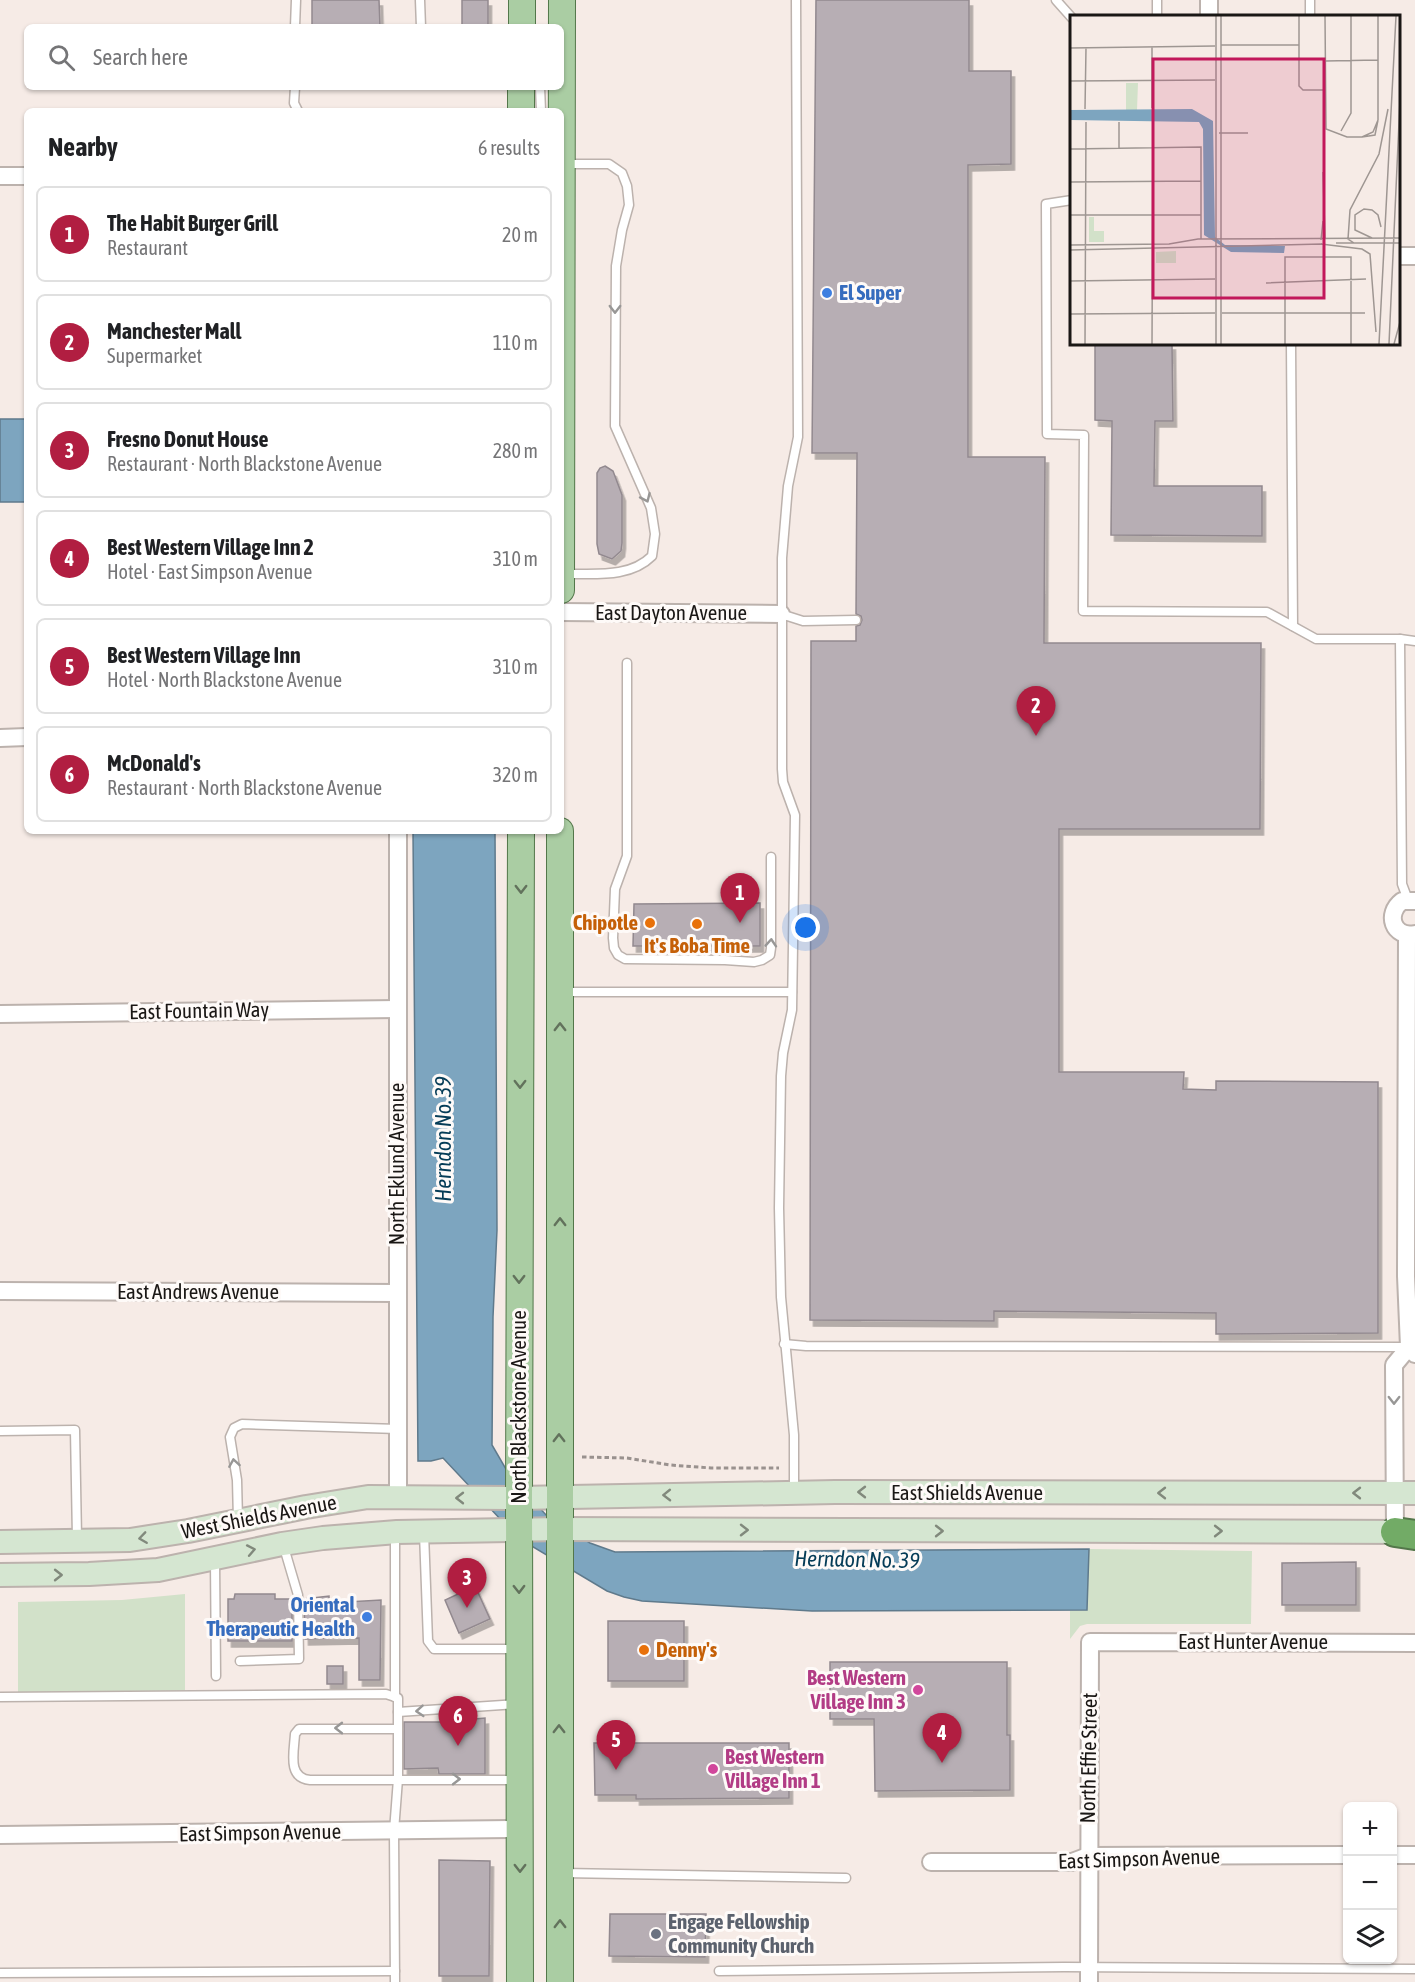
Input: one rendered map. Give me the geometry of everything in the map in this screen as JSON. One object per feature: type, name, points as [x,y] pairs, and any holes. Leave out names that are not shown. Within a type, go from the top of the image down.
[{"type":"main road","points":[[560,24],[562,0]]},
{"type":"main road","points":[[521,90],[521,108]]},
{"type":"main road","points":[[554,90],[556,108]]},
{"type":"main road","name":"North Blackstone Avenue","points":[[520,1982],[521,834]]},
{"type":"main road","name":"North Blackstone Avenue","points":[[560,834],[560,1982]]},
{"type":"main road","name":"East Shields Avenue","points":[[519,1498],[794,1493],[1405,1494]]},
{"type":"main road","name":"West Shields Avenue","points":[[0,1542],[130,1540],[368,1497],[519,1498]]},
{"type":"main road","name":"East Shields Avenue","points":[[519,1530],[1408,1533]]},
{"type":"main road","name":"West Shields Avenue","points":[[0,1575],[89,1574],[158,1570],[282,1544],[323,1538],[394,1532],[519,1530]]},
{"type":"street","points":[[0,176],[24,176]]},
{"type":"street","name":"East Dayton Avenue","points":[[564,612],[781,614]]},
{"type":"street","points":[[0,738],[24,737]]},
{"type":"street","name":"North Eklund Avenue","points":[[398,834],[398,1497]]},
{"type":"street","points":[[1408,1533],[1394,1365],[1412,1351],[1406,1276],[1410,1182],[1411,934],[1395,927],[1392,915],[1397,905],[1411,900]]},
{"type":"street","name":"East Fountain Way","points":[[0,1014],[397,1009]]},
{"type":"street","name":"East Andrews Avenue","points":[[0,1291],[397,1293]]},
{"type":"street","name":"East Hunter Avenue","points":[[1090,1642],[1415,1643]]},
{"type":"street","name":"North Effie Street","points":[[1089,1975],[1090,1642]]},
{"type":"street","name":"East Simpson Avenue","points":[[0,1835],[520,1830]]},
{"type":"street","name":"East Simpson Avenue","points":[[931,1862],[1071,1862],[1088,1856],[1343,1855]]},
{"type":"street","points":[[1397,1855],[1415,1855]]},
{"type":"lane","points":[[295,24],[296,0]]},
{"type":"lane","points":[[420,0],[421,24]]},
{"type":"lane","points":[[529,0],[534,14]]},
{"type":"lane","points":[[794,1493],[794,1434],[784,1344],[779,1252],[781,1076],[783,1053],[792,1010],[795,815],[783,782],[782,769],[781,614],[782,558],[788,486],[798,437],[796,0]]},
{"type":"lane","points":[[1056,0],[1070,17]]},
{"type":"lane","points":[[1157,15],[1158,0]]},
{"type":"lane","points":[[295,90],[296,108]]},
{"type":"lane","points":[[543,108],[554,90]]},
{"type":"lane","points":[[564,164],[609,164],[622,173],[627,186],[628,206],[618,250],[615,296],[615,426],[651,508],[656,534],[652,556],[636,568],[622,572],[564,574]]},
{"type":"lane","points":[[1070,201],[1046,204],[1047,434],[1084,435],[1083,611],[1267,612],[1316,639],[1415,641]]},
{"type":"lane","points":[[1291,345],[1293,626]]},
{"type":"lane","points":[[781,614],[803,621],[856,620]]},
{"type":"lane","points":[[1400,639],[1402,884],[1411,900]]},
{"type":"lane","points":[[627,663],[627,856],[615,889],[613,938],[614,948],[618,955],[625,959],[754,962],[770,955],[771,857]]},
{"type":"lane","points":[[560,992],[792,992]]},
{"type":"lane","points":[[784,1344],[1412,1351]]},
{"type":"lane","points":[[238,1521],[237,1480],[230,1437],[234,1428],[242,1424],[398,1429]]},
{"type":"lane","points":[[0,1431],[75,1430],[77,1540]]},
{"type":"lane","points":[[424,1531],[431,1646],[434,1648],[520,1649]]},
{"type":"lane","points":[[394,1532],[395,1697]]},
{"type":"lane","points":[[240,1661],[299,1659],[298,1595],[282,1544]]},
{"type":"lane","points":[[215,1557],[216,1676]]},
{"type":"lane","points":[[0,1697],[386,1694],[398,1698],[398,1779],[394,1831],[395,1982]]},
{"type":"lane","points":[[398,1712],[520,1704]]},
{"type":"lane","points":[[398,1729],[299,1730],[295,1734],[294,1769],[296,1774],[301,1779],[520,1780]]},
{"type":"lane","points":[[560,1873],[846,1878]]},
{"type":"lane","points":[[719,1971],[1089,1975],[1415,1969]]},
{"type":"lane","points":[[0,1973],[395,1971]]},
{"type":"path","points":[[581,1457],[627,1458],[670,1465],[711,1468],[779,1468]]},
{"type":"green space","points":[[1089,1549],[1252,1551],[1251,1624],[1087,1624],[1080,1626],[1070,1639],[1070,1611],[1087,1610]]},
{"type":"green space","points":[[185,1594],[185,1691],[18,1692],[18,1602],[122,1600]]},
{"type":"water","points":[[0,419],[24,419],[24,502],[0,502]]},
{"type":"water","name":"Herndon No. 39","points":[[413,834],[495,834],[497,1230],[493,1317],[492,1445],[510,1476],[547,1516],[590,1543],[615,1552],[1089,1549],[1087,1610],[812,1611],[642,1601],[624,1597],[607,1591],[518,1538],[443,1458],[418,1461]]},
{"type":"building","points":[[312,0],[379,0],[380,24],[312,24]]},
{"type":"building","points":[[462,0],[488,0],[488,24],[462,24]]},
{"type":"building","points":[[816,0],[969,0],[969,71],[1011,71],[1011,164],[968,165],[968,457],[1045,457],[1044,643],[1261,643],[1260,829],[1059,829],[1059,1072],[1184,1072],[1183,1089],[1216,1090],[1216,1081],[1378,1082],[1378,1333],[1216,1334],[1216,1313],[994,1311],[994,1321],[810,1320],[811,641],[856,641],[856,626],[860,625],[862,620],[861,616],[856,614],[857,453],[812,453]]},
{"type":"building","points":[[1095,345],[1172,345],[1173,421],[1155,421],[1154,486],[1262,486],[1262,536],[1111,535],[1112,421],[1095,420]]},
{"type":"building","points":[[605,466],[613,471],[622,495],[621,551],[612,559],[599,554],[597,544],[597,473]]},
{"type":"building","points":[[760,903],[760,946],[633,946],[634,904]]},
{"type":"building","points":[[1356,1562],[1356,1605],[1282,1605],[1282,1563]]},
{"type":"building","points":[[475,1586],[490,1619],[459,1633],[445,1600]]},
{"type":"building","points":[[235,1594],[275,1594],[275,1599],[292,1599],[292,1641],[228,1641],[228,1599],[234,1599]]},
{"type":"building","points":[[329,1596],[329,1603],[381,1600],[380,1680],[359,1680],[359,1638],[305,1639],[304,1599]]},
{"type":"building","points":[[608,1621],[684,1621],[684,1681],[608,1681]]},
{"type":"building","points":[[830,1662],[1007,1662],[1010,1790],[875,1791],[874,1719],[830,1719]]},
{"type":"building","points":[[327,1666],[343,1666],[343,1684],[327,1684]]},
{"type":"building","points":[[485,1718],[485,1774],[439,1774],[438,1768],[404,1769],[404,1722]]},
{"type":"building","name":"Best Western Village Inn 1","points":[[594,1743],[789,1743],[789,1798],[636,1799],[636,1795],[595,1795]]},
{"type":"building","points":[[439,1860],[490,1861],[489,1976],[439,1976]]},
{"type":"building","points":[[610,1914],[706,1914],[705,1957],[609,1956]]},
{"type":"place","name":"El Super","points":[[827,293]]},
{"type":"place","name":"Manchester Mall","points":[[1036,736]]},
{"type":"place","name":"Chipotle","points":[[650,923]]},
{"type":"place","name":"The Habit Burger Grill","points":[[740,923]]},
{"type":"place","name":"It's Boba Time","points":[[697,924]]},
{"type":"place","name":"Fresno Donut House","points":[[467,1608]]},
{"type":"place","name":"Oriental Therapeutic Health","points":[[367,1617]]},
{"type":"place","name":"Denny's","points":[[644,1650]]},
{"type":"place","name":"Best Western Village Inn 3","points":[[918,1690]]},
{"type":"place","name":"McDonald's","points":[[458,1746]]},
{"type":"place","name":"Best Western Village Inn 2","points":[[942,1763]]},
{"type":"place","name":"Best Western Village Inn 1","points":[[713,1769]]},
{"type":"place","name":"Best Western Village Inn","points":[[616,1770]]},
{"type":"place","name":"Engage Fellowship Community Church","points":[[656,1934]]}]
